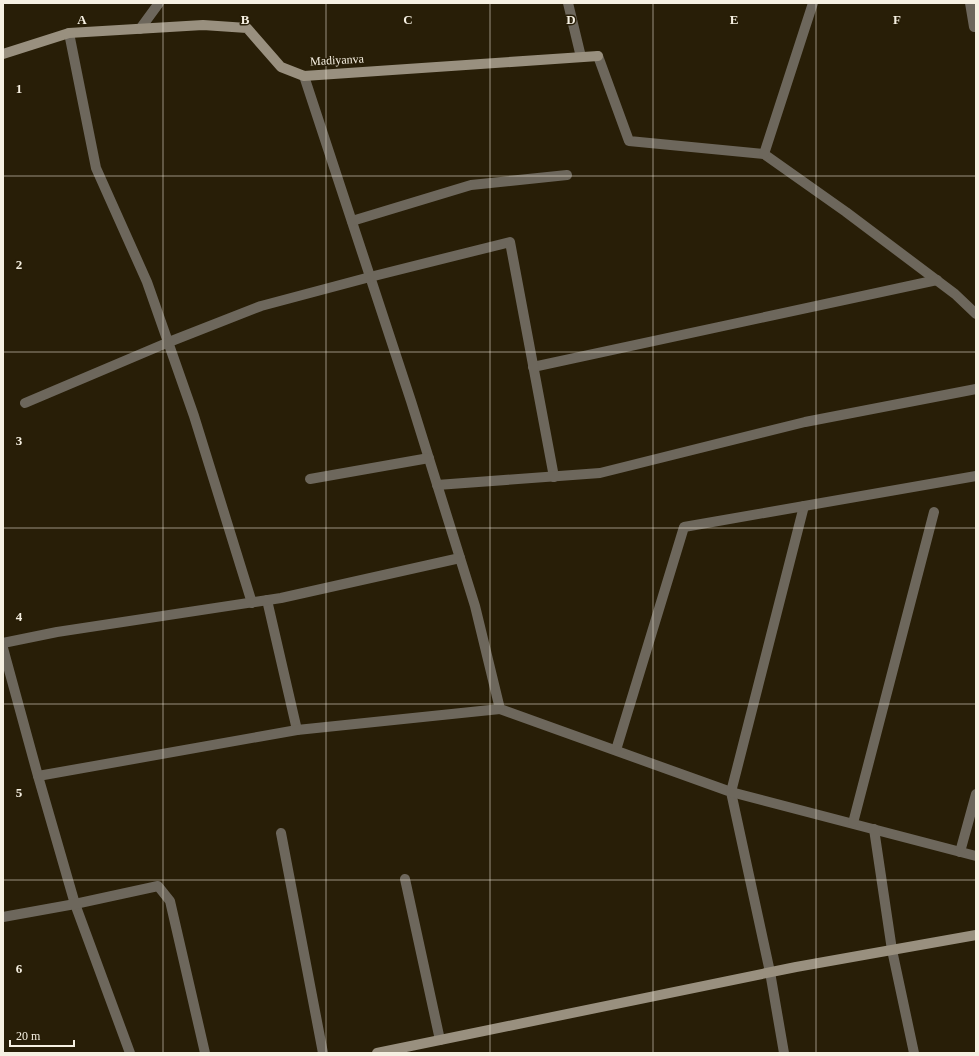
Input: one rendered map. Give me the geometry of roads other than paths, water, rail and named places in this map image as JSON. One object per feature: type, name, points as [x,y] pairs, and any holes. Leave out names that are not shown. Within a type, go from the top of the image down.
[{"type":"street","points":[[140,29],[159,3]]},
{"type":"street","points":[[568,3],[581,57]]},
{"type":"street","points":[[813,3],[764,154],[846,212],[937,280],[955,294],[976,314]]},
{"type":"street","points":[[970,3],[974,27]]},
{"type":"street","name":"Madiyanva","points":[[3,54],[69,34],[203,25],[247,28],[281,67],[304,76],[598,56],[629,141],[764,154]]},
{"type":"street","points":[[69,34],[96,168],[147,282],[169,342],[194,416],[252,603]]},
{"type":"street","points":[[304,76],[438,486],[475,606],[500,709]]},
{"type":"street","points":[[352,221],[471,185],[567,175]]},
{"type":"street","points":[[25,403],[169,342],[261,306],[510,242],[554,477]]},
{"type":"street","points":[[533,367],[937,280]]},
{"type":"street","points":[[438,486],[600,473],[805,422],[976,388]]},
{"type":"street","points":[[310,479],[429,458]]},
{"type":"street","points":[[616,750],[684,527],[976,476]]},
{"type":"street","points":[[784,1053],[770,972],[731,792],[804,506]]},
{"type":"street","points":[[853,823],[934,512]]},
{"type":"street","points":[[3,643],[57,632],[252,603],[460,558]]},
{"type":"street","points":[[268,600],[297,730]]},
{"type":"street","points":[[3,648],[75,904],[130,1053]]},
{"type":"street","points":[[38,776],[297,730],[500,709],[731,792],[976,856]]},
{"type":"street","points":[[960,852],[976,794]]},
{"type":"street","points":[[874,829],[892,950],[914,1053]]},
{"type":"street","points":[[281,833],[322,1053]]},
{"type":"street","points":[[405,879],[440,1040]]},
{"type":"street","points":[[3,918],[158,886],[170,902],[204,1053]]},
{"type":"street","points":[[377,1053],[770,972],[976,936]]}]
